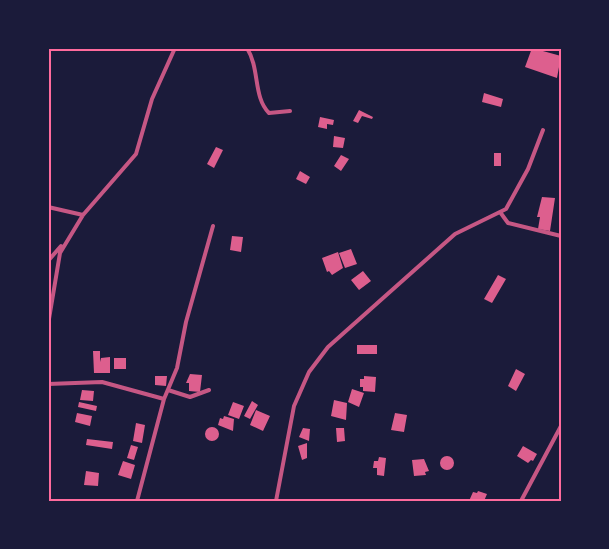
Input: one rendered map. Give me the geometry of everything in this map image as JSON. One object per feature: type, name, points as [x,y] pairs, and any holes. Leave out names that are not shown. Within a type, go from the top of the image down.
[{"type":"street","points":[[48,261],[64,243],[83,215],[136,154],[152,99],[175,48]]},
{"type":"street","points":[[247,48],[253,58],[263,107],[268,113],[290,111]]},
{"type":"street","points":[[276,501],[294,406],[309,372],[328,347],[456,234],[506,209],[516,194],[543,130]]},
{"type":"street","points":[[48,207],[83,215]]},
{"type":"street","points":[[500,212],[508,223],[561,236]]},
{"type":"street","points":[[137,501],[164,399],[177,368],[186,322],[213,226]]},
{"type":"street","points":[[48,325],[60,253],[64,243]]},
{"type":"street","points":[[48,384],[102,382],[164,399]]},
{"type":"street","points":[[168,390],[190,397],[209,390]]},
{"type":"street","points":[[521,501],[561,426]]},
{"type":"building","points":[[532,48],[561,56],[557,78],[525,67]]},
{"type":"building","points":[[484,93],[503,99],[501,107],[482,102]]},
{"type":"building","points":[[359,110],[373,117],[372,119],[362,116],[358,123],[353,121]]},
{"type":"building","points":[[320,117],[334,120],[333,125],[327,124],[327,129],[318,127]]},
{"type":"building","points":[[334,136],[345,138],[343,148],[333,147]]},
{"type":"building","points":[[216,147],[223,150],[214,168],[207,164]]},
{"type":"building","points":[[494,153],[501,153],[501,166],[494,166]]},
{"type":"building","points":[[341,155],[349,159],[341,171],[334,166]]},
{"type":"building","points":[[300,171],[310,177],[306,184],[296,179]]},
{"type":"building","points":[[542,197],[555,198],[550,231],[538,229],[540,217],[537,217]]},
{"type":"building","points":[[232,236],[243,237],[241,252],[230,250]]},
{"type":"building","points":[[351,249],[357,264],[345,268],[339,253]]},
{"type":"building","points":[[338,252],[343,268],[332,275],[329,271],[327,272],[322,258]]},
{"type":"building","points":[[363,271],[371,281],[359,290],[351,280]]},
{"type":"building","points":[[498,275],[506,279],[492,303],[484,299]]},
{"type":"building","points":[[357,345],[377,345],[377,354],[357,354]]},
{"type":"building","points":[[93,351],[100,351],[100,362],[101,358],[110,357],[110,373],[94,373]]},
{"type":"building","points":[[114,358],[126,358],[126,369],[114,369]]},
{"type":"building","points":[[516,369],[525,374],[516,391],[508,386]]},
{"type":"building","points":[[190,374],[202,375],[200,392],[189,391],[189,383],[186,383]]},
{"type":"building","points":[[155,376],[167,376],[166,386],[155,385]]},
{"type":"building","points":[[364,376],[376,377],[375,392],[363,391],[363,387],[360,387],[360,379],[364,379]]},
{"type":"building","points":[[352,389],[364,393],[359,407],[348,402]]},
{"type":"building","points":[[82,390],[94,391],[93,401],[80,400]]},
{"type":"building","points":[[334,400],[347,403],[346,420],[331,416]]},
{"type":"building","points":[[252,401],[258,405],[250,419],[244,416]]},
{"type":"building","points":[[79,402],[97,406],[96,411],[78,407]]},
{"type":"building","points":[[233,402],[244,406],[239,419],[228,415]]},
{"type":"building","points":[[256,410],[270,416],[263,431],[250,425]]},
{"type":"building","points":[[77,413],[92,416],[90,426],[75,422]]},
{"type":"building","points":[[395,413],[407,415],[404,432],[391,430]]},
{"type":"building","points":[[224,416],[234,419],[233,431],[218,425],[220,418],[223,419]]},
{"type":"building","points":[[136,423],[145,425],[142,443],[133,441]]},
{"type":"building","points":[[212,427],[217,429],[219,434],[217,439],[212,441],[207,439],[205,434],[207,429]]},
{"type":"building","points":[[303,428],[310,429],[309,441],[299,437]]},
{"type":"building","points":[[336,428],[344,428],[345,441],[337,442]]},
{"type":"building","points":[[87,439],[113,442],[112,449],[86,445]]},
{"type":"building","points":[[307,443],[307,458],[302,460],[298,446]]},
{"type":"building","points":[[131,445],[138,447],[134,460],[127,458]]},
{"type":"building","points":[[523,446],[537,454],[533,461],[528,463],[517,456]]},
{"type":"building","points":[[447,456],[452,458],[454,463],[452,468],[447,470],[442,468],[440,463],[442,458]]},
{"type":"building","points":[[379,457],[386,458],[384,476],[377,475],[377,468],[373,468],[374,461],[378,461]]},
{"type":"building","points":[[424,459],[429,471],[425,472],[426,475],[414,476],[412,460]]},
{"type":"building","points":[[123,461],[135,465],[131,479],[118,475]]},
{"type":"building","points":[[86,471],[99,473],[98,486],[84,485]]},
{"type":"building","points":[[473,492],[487,494],[484,501],[469,501]]}]
